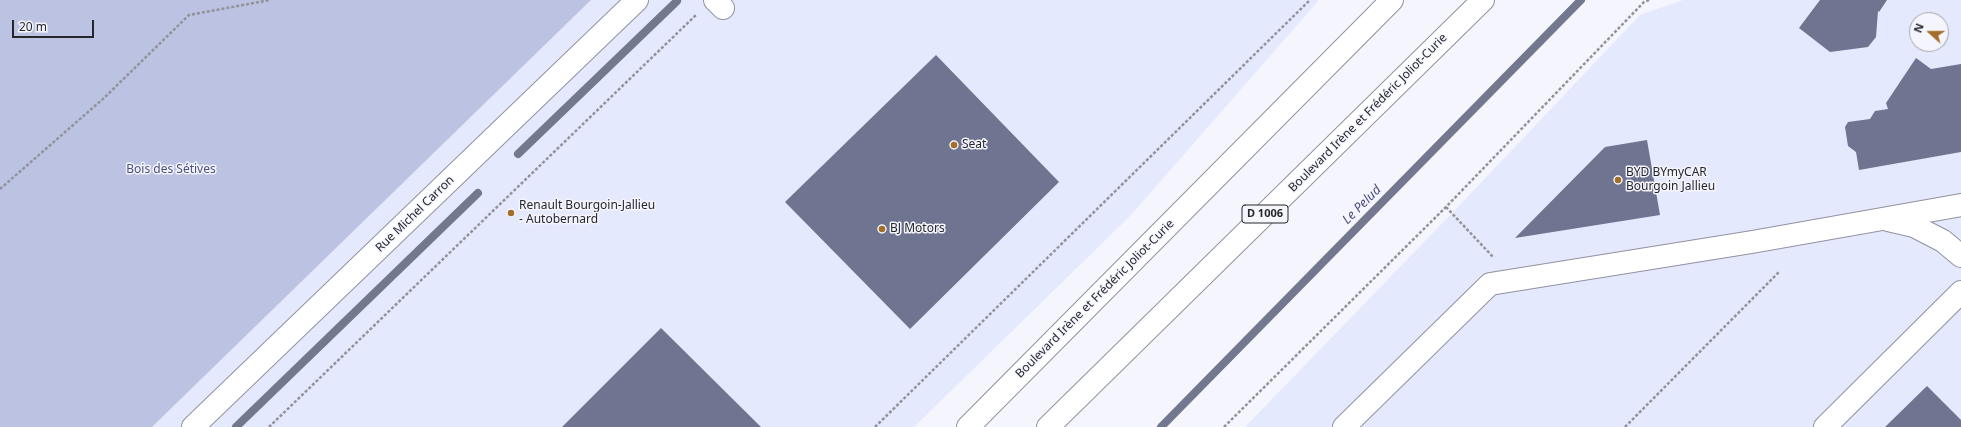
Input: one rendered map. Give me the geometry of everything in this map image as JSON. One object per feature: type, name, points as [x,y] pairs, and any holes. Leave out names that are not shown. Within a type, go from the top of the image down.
[{"type":"main road","name":"Rue Michel Carron","points":[[194,427],[637,0]]},
{"type":"main road","name":"Boulevard Irène et Frédéric Joliot-Curie","points":[[968,427],[1392,0]]},
{"type":"main road","name":"Boulevard Irène et Frédéric Joliot-Curie","points":[[1048,427],[1482,0]]},
{"type":"main road","points":[[1344,427],[1490,284],[1958,207]]},
{"type":"main road","points":[[1881,219],[1914,226],[1943,241],[1961,256]]},
{"type":"main road","points":[[1824,427],[1961,292]]},
{"type":"path","points":[[0,189],[104,98],[189,15],[270,0]]},
{"type":"path","points":[[875,427],[1310,0]]},
{"type":"path","points":[[1224,427],[1446,207],[1644,2],[1649,0]]},
{"type":"path","points":[[269,427],[713,6]]},
{"type":"path","points":[[1446,207],[1503,268],[1500,282]]},
{"type":"path","points":[[1625,427],[1780,271]]},
{"type":"shaded area","points":[[591,0],[1319,0],[1131,215],[914,427],[152,427]]},
{"type":"shaded area","points":[[1683,0],[1961,0],[1961,427],[1245,427],[1457,208],[1640,15]]},
{"type":"green space","name":"Bois des Sétives","points":[[0,0],[591,0],[152,427],[0,427]]},
{"type":"building","points":[[1820,0],[1887,0],[1879,12],[1878,11],[1876,37],[1868,47],[1830,52],[1799,28]]},
{"type":"building","points":[[936,55],[1059,182],[910,329],[785,202]]},
{"type":"building","points":[[1916,58],[1931,69],[1961,64],[1961,152],[1859,170],[1856,152],[1848,146],[1845,127],[1848,122],[1870,119],[1875,111],[1888,109],[1886,103]]},
{"type":"building","points":[[1647,140],[1660,215],[1515,238],[1605,147]]},
{"type":"building","points":[[661,328],[761,427],[562,427]]},
{"type":"building","points":[[1927,386],[1961,420],[1961,427],[1885,427]]},
{"type":"waterway","name":"Le Pelud","points":[[1161,427],[1581,0]]},
{"type":"waterway","points":[[518,154],[677,1]]},
{"type":"waterway","points":[[236,427],[478,193]]},
{"type":"place","name":"Seat","points":[[954,145]]},
{"type":"place","name":"BYD BYmyCAR Bourgoin Jallieu","points":[[1618,180]]},
{"type":"place","name":"Renault Bourgoin-Jallieu - Autobernard","points":[[511,213]]},
{"type":"place","name":"BJ Motors","points":[[882,229]]}]
